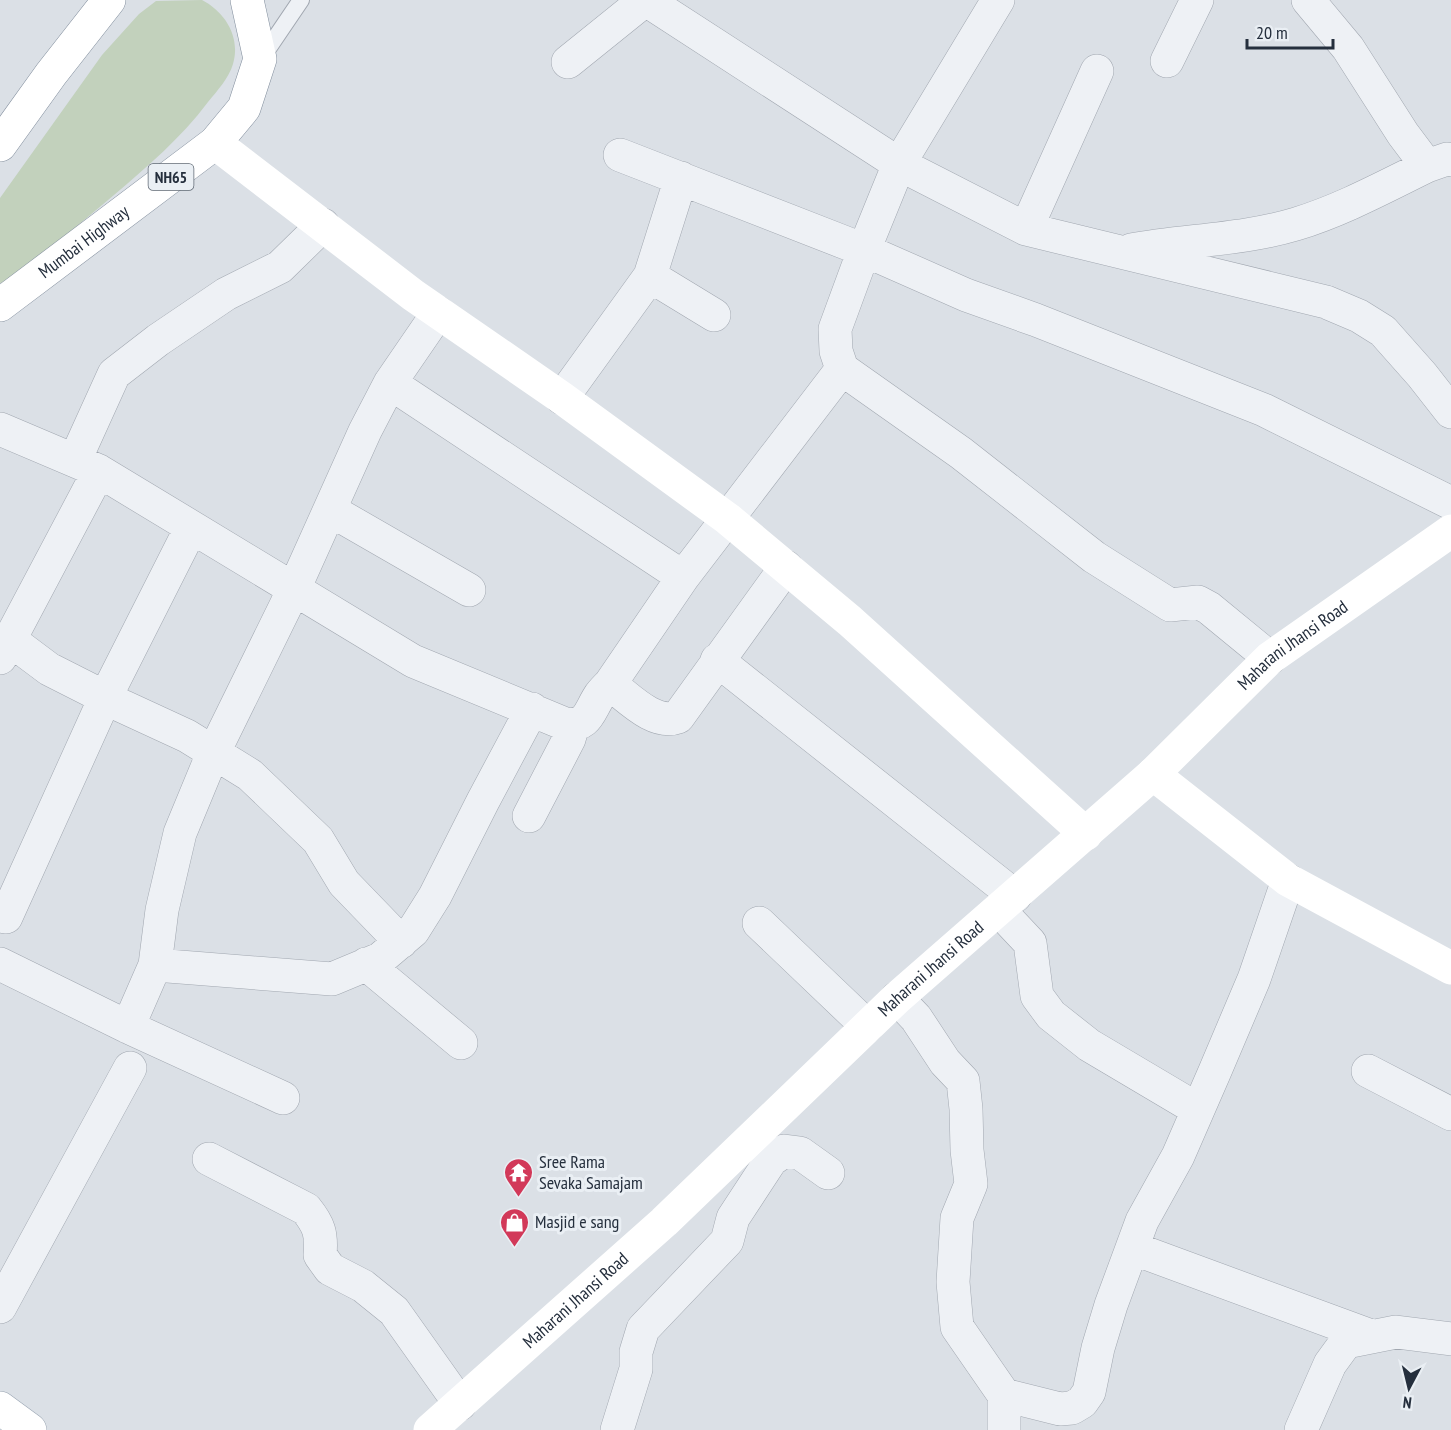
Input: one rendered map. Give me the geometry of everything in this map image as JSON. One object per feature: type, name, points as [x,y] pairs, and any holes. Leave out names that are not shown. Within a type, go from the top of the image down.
[{"type":"main road","points":[[0,145],[51,74],[109,0]]},
{"type":"main road","points":[[247,0],[260,59]]},
{"type":"main road","name":"Mumbai Highway","points":[[0,305],[215,143],[244,108],[260,59]]},
{"type":"main road","points":[[215,143],[438,313],[562,398],[728,519],[850,621],[1086,834]]},
{"type":"main road","name":"Maharani Jhansi Road","points":[[442,1422],[664,1222],[897,998],[1154,774],[1270,658],[1451,531]]},
{"type":"main road","points":[[1154,774],[1288,880],[1451,968]]},
{"type":"main road","points":[[0,1408],[30,1430]]},
{"type":"street","points":[[568,62],[646,0],[899,164],[1026,229],[1326,302],[1359,316],[1383,331],[1451,412]]},
{"type":"street","points":[[998,0],[899,164],[835,329],[836,351],[842,369],[961,453],[1094,557],[1170,605],[1198,602],[1209,608],[1270,658]]},
{"type":"street","points":[[1167,61],[1197,0]]},
{"type":"street","points":[[1120,252],[1170,243],[1255,233],[1296,224],[1349,204],[1439,163],[1403,134],[1348,48],[1308,0]]},
{"type":"street","points":[[1026,229],[1097,71]]},
{"type":"street","points":[[620,155],[864,250],[966,295],[1036,320],[1264,410],[1451,503]]},
{"type":"street","points":[[562,398],[650,276],[681,178]]},
{"type":"street","points":[[323,225],[280,267],[226,294],[158,340],[114,374],[87,466],[5,649],[187,736],[250,775],[318,840],[344,883],[401,942]]},
{"type":"street","points":[[650,276],[714,315]]},
{"type":"street","points":[[128,1027],[155,965],[162,910],[180,833],[214,752],[294,589],[365,431],[390,383],[438,313]]},
{"type":"street","points":[[0,429],[87,466],[413,661],[565,724],[573,725],[580,723],[591,714],[600,696],[683,577],[842,369]]},
{"type":"street","points":[[390,383],[683,577]]},
{"type":"street","points":[[330,510],[469,590]]},
{"type":"street","points":[[0,916],[6,917],[105,698],[191,528]]},
{"type":"street","points":[[610,684],[655,717],[670,720],[678,717],[786,567]]},
{"type":"street","points":[[717,660],[1007,903],[1030,943],[1037,996],[1051,1015],[1089,1045],[1197,1109]]},
{"type":"street","points":[[155,965],[332,978],[380,959],[413,931],[435,896],[532,709]]},
{"type":"street","points":[[529,816],[569,739],[573,725]]},
{"type":"street","points":[[1004,1395],[1060,1409],[1072,1408],[1082,1402],[1089,1392],[1098,1348],[1142,1221],[1178,1156],[1215,1071],[1254,979],[1288,880]]},
{"type":"street","points":[[759,923],[867,1026]]},
{"type":"street","points":[[0,964],[128,1027],[283,1098]]},
{"type":"street","points":[[366,964],[461,1043]]},
{"type":"street","points":[[897,998],[916,1018],[945,1062],[963,1081],[971,1184],[957,1218],[953,1282],[957,1327],[1004,1395],[1005,1430]]},
{"type":"street","points":[[0,1307],[130,1068]]},
{"type":"street","points":[[1368,1071],[1451,1114]]},
{"type":"street","points":[[617,1430],[636,1369],[636,1352],[643,1329],[727,1241],[733,1218],[771,1160],[784,1151],[800,1153],[828,1173]]},
{"type":"street","points":[[209,1159],[306,1209],[316,1221],[322,1239],[320,1255],[330,1269],[363,1286],[394,1311],[442,1422]]},
{"type":"street","points":[[1132,1248],[1371,1336]]},
{"type":"street","points":[[1301,1430],[1330,1364],[1346,1342],[1396,1332],[1451,1339]]},
{"type":"lane","points":[[260,59],[301,0]]},
{"type":"green space","points":[[202,0],[218,11],[233,35],[235,54],[233,64],[222,84],[187,128],[152,162],[23,271],[7,282],[0,283],[0,198],[102,55],[139,14],[156,1]]},
{"type":"place","name":"Sree Rama Sevaka Samajam","points":[[518,1198]]},
{"type":"place","name":"Masjid e sang","points":[[514,1248]]}]
